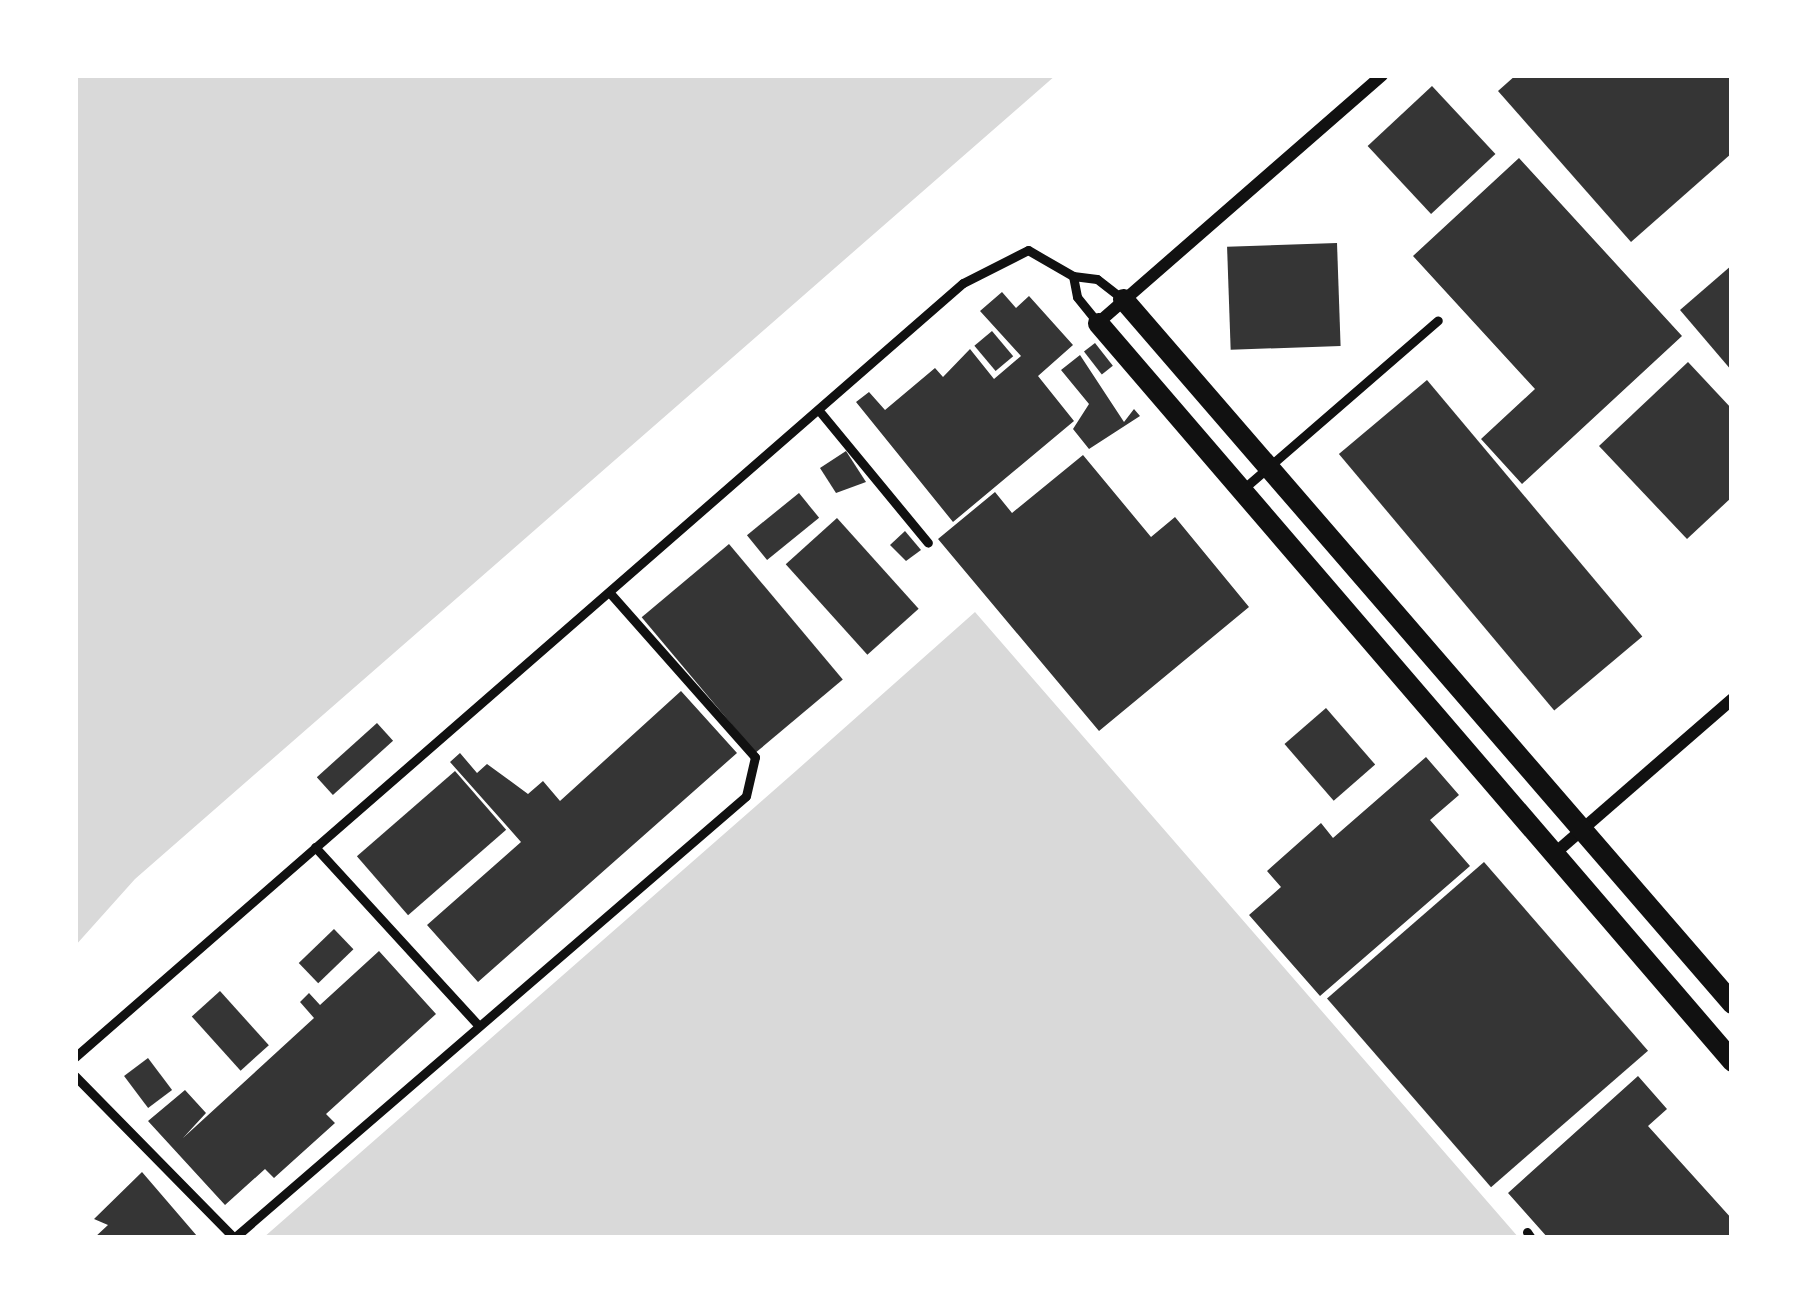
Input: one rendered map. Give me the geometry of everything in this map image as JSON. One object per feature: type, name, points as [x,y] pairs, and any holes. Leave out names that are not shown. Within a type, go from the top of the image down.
[{"type":"street","points":[[1382,75],[1098,322],[1732,1061]]},
{"type":"street","points":[[1123,299],[1732,1003]]},
{"type":"street","points":[[1399,673],[1426,648]]},
{"type":"street","points":[[1554,854],[1732,699]]},
{"type":"lane","points":[[75,1057],[702,510],[821,413],[963,283],[1006,256],[1028,250],[1072,276],[1097,279],[1123,299]]},
{"type":"lane","points":[[1072,276],[1077,297],[1098,322]]},
{"type":"lane","points":[[1242,490],[1438,320]]},
{"type":"lane","points":[[821,413],[928,543]]},
{"type":"lane","points":[[75,1076],[234,1238],[746,796],[755,757],[609,592]]},
{"type":"lane","points":[[316,847],[478,1025]]},
{"type":"shaded area","points":[[75,75],[1056,75],[135,879],[75,946]]},
{"type":"shaded area","points":[[975,612],[1519,1238],[263,1238],[797,770]]},
{"type":"building","points":[[1516,75],[1732,75],[1732,153],[1631,242],[1498,91]]},
{"type":"building","points":[[1432,86],[1495,154],[1431,214],[1368,146]]},
{"type":"building","points":[[1519,158],[1682,336],[1522,484],[1481,439],[1535,389],[1413,256]]},
{"type":"building","points":[[1337,243],[1341,346],[1231,350],[1227,247]]},
{"type":"building","points":[[1732,265],[1732,371],[1680,310]]},
{"type":"building","points":[[1002,292],[1016,308],[1029,296],[1073,345],[1038,376],[1074,421],[953,522],[856,402],[869,392],[885,410],[935,368],[943,377],[970,349],[994,379],[1021,356],[980,311]]},
{"type":"building","points":[[992,331],[1013,356],[996,371],[974,346]]},
{"type":"building","points":[[1095,343],[1113,366],[1102,374],[1084,352]]},
{"type":"building","points":[[1080,355],[1124,422],[1134,409],[1140,416],[1089,449],[1073,429],[1089,404],[1061,370]]},
{"type":"building","points":[[1688,362],[1732,409],[1732,497],[1687,539],[1599,446]]},
{"type":"building","points":[[1427,380],[1642,637],[1554,711],[1339,454]]},
{"type":"building","points":[[846,451],[866,482],[836,493],[820,468]]},
{"type":"building","points":[[1083,455],[1151,537],[1175,517],[1249,607],[1099,731],[938,539],[995,492],[1012,513]]},
{"type":"building","points":[[799,493],[819,518],[767,560],[747,535]]},
{"type":"building","points":[[837,518],[919,609],[867,655],[786,564]]},
{"type":"building","points":[[905,531],[921,550],[906,561],[890,545]]},
{"type":"building","points":[[729,544],[843,680],[755,753],[642,617]]},
{"type":"building","points":[[681,691],[737,753],[478,982],[427,925],[521,842],[450,762],[460,753],[477,773],[487,764],[528,794],[543,781],[560,801]]},
{"type":"building","points":[[1326,708],[1375,765],[1334,801],[1284,744]]},
{"type":"building","points":[[377,723],[393,741],[333,795],[317,777]]},
{"type":"building","points":[[1426,757],[1459,795],[1430,820],[1470,866],[1320,996],[1249,915],[1281,887],[1267,871],[1321,823],[1333,838]]},
{"type":"building","points":[[455,771],[506,830],[408,915],[357,856]]},
{"type":"building","points":[[1484,862],[1648,1051],[1491,1187],[1327,998]]},
{"type":"building","points":[[334,929],[353,949],[318,983],[299,963]]},
{"type":"building","points":[[379,951],[436,1014],[326,1114],[335,1123],[274,1178],[265,1169],[225,1205],[148,1121],[185,1090],[206,1113],[183,1138],[314,1018],[300,1002],[309,993],[320,1005]]},
{"type":"building","points":[[220,991],[269,1045],[241,1071],[192,1016]]},
{"type":"building","points":[[148,1058],[172,1090],[148,1108],[124,1076]]},
{"type":"building","points":[[1638,1076],[1667,1109],[1648,1126],[1732,1219],[1732,1238],[1548,1238],[1508,1193]]},
{"type":"building","points":[[142,1172],[197,1236],[94,1238],[108,1225],[94,1219]]}]
